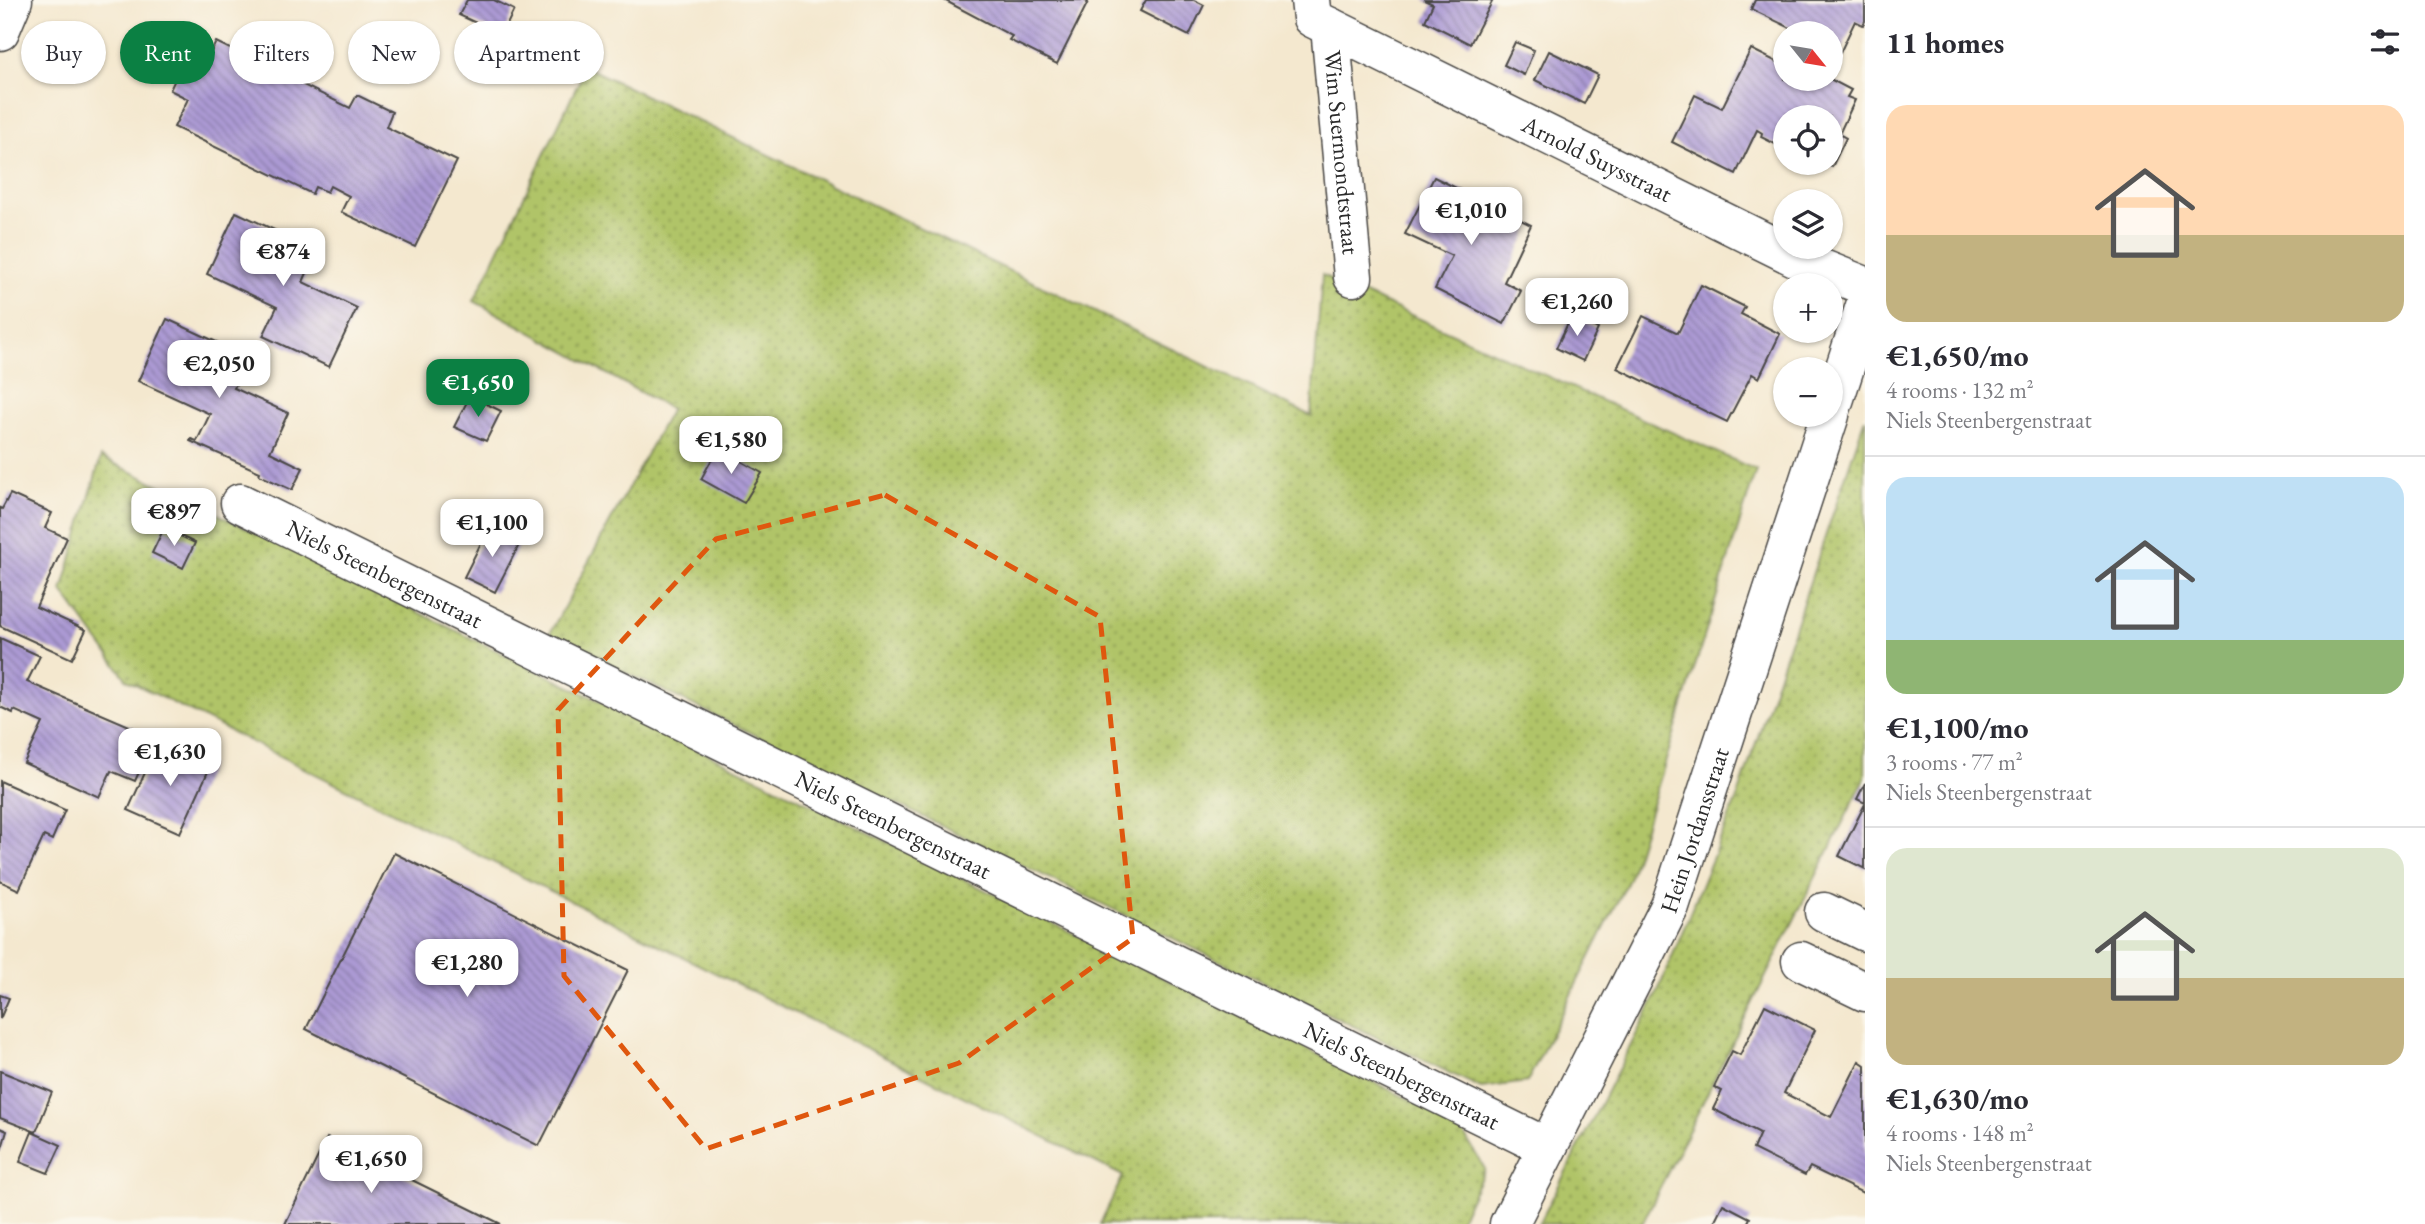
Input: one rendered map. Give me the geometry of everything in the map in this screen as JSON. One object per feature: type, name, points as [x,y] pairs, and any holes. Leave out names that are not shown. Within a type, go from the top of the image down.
[{"type":"street","points":[[0,32],[13,0]]},
{"type":"street","name":"Wim Suermondtstraat","points":[[1320,14],[1353,277]]},
{"type":"street","name":"Arnold Suysstraat","points":[[1320,14],[1805,262],[1865,286]]},
{"type":"street","name":"Hein Jordansstraat","points":[[1843,374],[1865,306]]},
{"type":"street","name":"Hein Jordansstraat","points":[[1508,1224],[1670,906],[1826,427]]},
{"type":"street","name":"Niels Steenbergenstraat","points":[[240,503],[1546,1147]]},
{"type":"street","points":[[1824,912],[1865,932]]},
{"type":"street","points":[[1801,961],[1865,992]]},
{"type":"highlighted area","points":[[885,495],[1100,617],[1133,938],[959,1063],[706,1149],[564,976],[558,710],[716,539]]},
{"type":"green space","points":[[604,76],[1311,416],[1322,275],[1756,470],[1629,879],[1527,1082],[1481,1088],[549,635],[671,409],[474,301],[578,84],[604,84]]},
{"type":"green space","points":[[1865,418],[1865,778],[1642,1224],[1539,1224],[1656,996],[1738,796]]},
{"type":"green space","points":[[101,457],[1457,1123],[1485,1169],[1458,1224],[1100,1224],[1123,1176],[127,680],[62,591]]},
{"type":"building","points":[[467,0],[494,0],[514,10],[509,21],[472,21],[459,15]]},
{"type":"building","points":[[944,0],[1088,2],[1057,64],[1009,40],[1012,36]]},
{"type":"building","points":[[1146,0],[1194,0],[1204,5],[1189,36],[1140,11]]},
{"type":"building","points":[[1424,0],[1493,0],[1470,44],[1425,21],[1433,4]]},
{"type":"building","points":[[1755,0],[1865,0],[1865,21],[1863,25],[1855,21],[1843,47],[1843,21],[1776,21],[1751,9]]},
{"type":"building","points":[[216,42],[229,48],[229,84],[301,84],[350,108],[357,95],[392,112],[386,127],[457,161],[415,247],[341,212],[349,196],[330,186],[327,192],[315,187],[312,194],[174,127],[188,99],[170,90],[173,84],[215,84]]},
{"type":"building","points":[[1515,42],[1534,50],[1524,75],[1504,65]]},
{"type":"building","points":[[1751,49],[1773,60],[1773,91],[1843,91],[1843,86],[1851,90],[1847,97],[1855,100],[1843,126],[1843,105],[1773,105],[1773,143],[1761,137],[1762,133],[1757,130],[1736,174],[1672,142],[1695,95],[1722,108]]},
{"type":"building","points":[[1549,51],[1598,75],[1584,104],[1535,80]]},
{"type":"building","points":[[1434,177],[1531,225],[1504,282],[1521,291],[1504,324],[1435,289],[1452,256],[1405,234]]},
{"type":"building","points":[[236,212],[317,250],[303,282],[357,308],[329,367],[263,336],[277,307],[207,274]]},
{"type":"building","points":[[1701,285],[1745,307],[1741,314],[1773,330],[1773,343],[1776,343],[1759,378],[1752,374],[1727,422],[1617,368],[1643,316],[1678,333]]},
{"type":"building","points":[[1572,315],[1598,329],[1583,361],[1556,348]]},
{"type":"building","points":[[167,319],[249,357],[234,388],[288,413],[270,452],[303,468],[292,490],[259,475],[260,472],[190,441],[197,441],[210,414],[138,381]]},
{"type":"building","points":[[470,396],[501,411],[486,441],[454,427]]},
{"type":"building","points":[[718,448],[762,473],[744,503],[701,479]]},
{"type":"building","points":[[10,494],[52,513],[45,528],[67,538],[36,607],[86,630],[72,659],[0,626],[0,508],[2,509]]},
{"type":"building","points":[[490,525],[521,541],[495,592],[464,577]]},
{"type":"building","points":[[164,528],[195,543],[183,568],[152,553]]},
{"type":"building","points":[[0,638],[40,656],[27,682],[155,737],[135,781],[111,771],[99,797],[24,763],[43,723],[0,707]]},
{"type":"building","points":[[159,742],[211,765],[180,833],[128,810]]},
{"type":"building","points":[[0,781],[65,810],[52,840],[44,836],[19,890],[0,881]]},
{"type":"building","points":[[1865,783],[1865,803],[1857,799]]},
{"type":"building","points":[[1865,804],[1865,869],[1839,856]]},
{"type":"building","points":[[394,853],[628,970],[539,1146],[306,1029]]},
{"type":"building","points":[[0,995],[9,998],[0,1019]]},
{"type":"building","points":[[1765,1005],[1815,1030],[1784,1093],[1831,1117],[1859,1061],[1865,1065],[1865,1194],[1810,1167],[1805,1175],[1753,1149],[1760,1133],[1713,1109],[1722,1091],[1714,1087],[1732,1051],[1740,1055]]},
{"type":"building","points":[[0,1071],[52,1092],[36,1132],[0,1118]]},
{"type":"building","points":[[0,1128],[7,1131],[1,1151],[0,1151]]},
{"type":"building","points":[[32,1132],[61,1145],[48,1173],[20,1162]]},
{"type":"building","points":[[327,1138],[501,1224],[285,1224]]},
{"type":"building","points":[[1723,1204],[1750,1218],[1747,1224],[1713,1224]]}]
